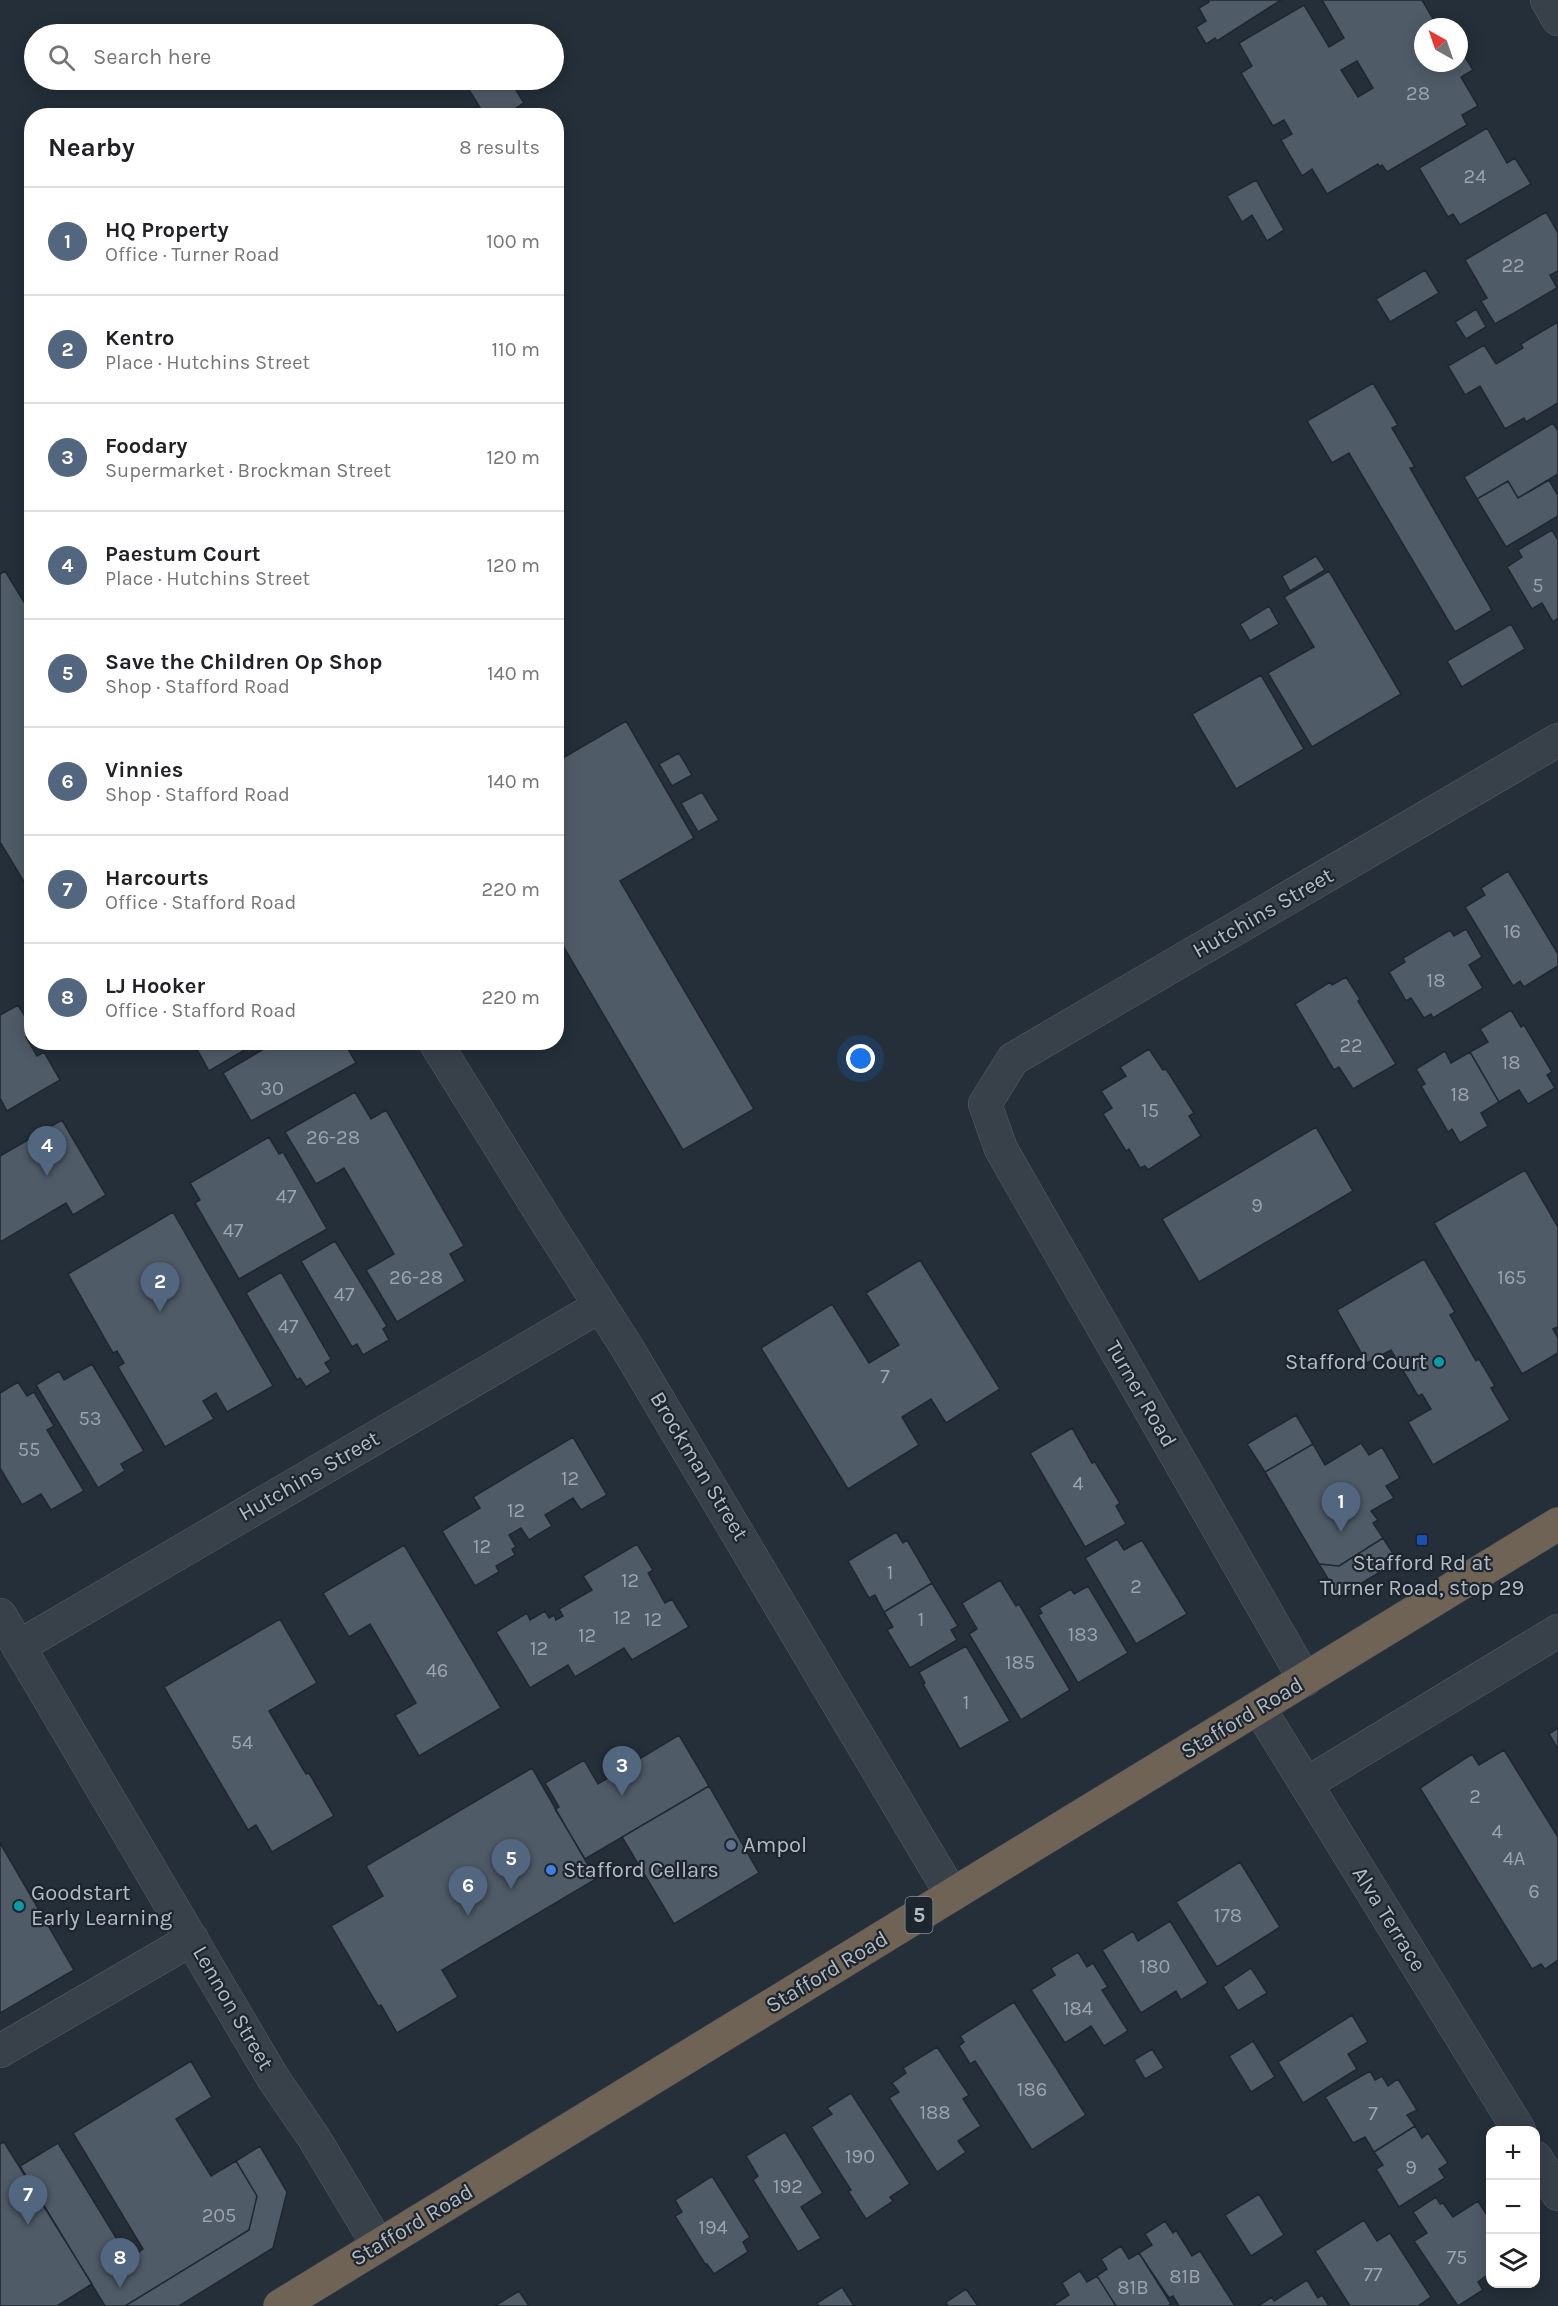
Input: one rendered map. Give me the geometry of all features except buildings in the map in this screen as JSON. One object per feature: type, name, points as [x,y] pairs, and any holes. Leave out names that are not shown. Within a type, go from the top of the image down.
[{"type":"highway","name":"Stafford Road","points":[[280,2306],[1558,1524]]},
{"type":"street","points":[[1547,0],[1558,19]]},
{"type":"street","name":"Hutchins Street","points":[[986,1104],[1013,1059],[1558,740]]},
{"type":"street","name":"Brockman Street","points":[[440,1050],[692,1454],[952,1895]]},
{"type":"street","name":"Turner Road","points":[[986,1104],[1001,1149],[1305,1680]]},
{"type":"street","name":"Hutchins Street","points":[[18,1647],[600,1306]]},
{"type":"street","name":"Lennon Street","points":[[0,1615],[273,2078],[314,2138],[378,2245]]},
{"type":"street","points":[[1306,1784],[1558,1630]]},
{"type":"street","name":"Alva Terrace","points":[[1259,1708],[1517,2126]]},
{"type":"street","points":[[0,2051],[192,1939]]},
{"type":"street","points":[[1540,2164],[1558,2194]]},
{"type":"place","name":"Paestum Court","points":[[47,1176]]},
{"type":"place","name":"Kentro","points":[[160,1312]]},
{"type":"place","name":"Stafford Court","points":[[1439,1362]]},
{"type":"place","name":"HQ Property","points":[[1341,1532]]},
{"type":"place","name":"Stafford Rd at Turner Road, stop 29","points":[[1422,1540]]},
{"type":"place","name":"Foodary","points":[[622,1796]]},
{"type":"place","name":"Ampol","points":[[731,1845]]},
{"type":"place","name":"Stafford Cellars","points":[[551,1870]]},
{"type":"place","name":"Save the Children Op Shop","points":[[511,1889]]},
{"type":"place","name":"Goodstart Early Learning","points":[[19,1906]]},
{"type":"place","name":"Vinnies","points":[[468,1916]]},
{"type":"place","name":"Harcourts","points":[[28,2225]]},
{"type":"place","name":"LJ Hooker","points":[[120,2288]]}]
